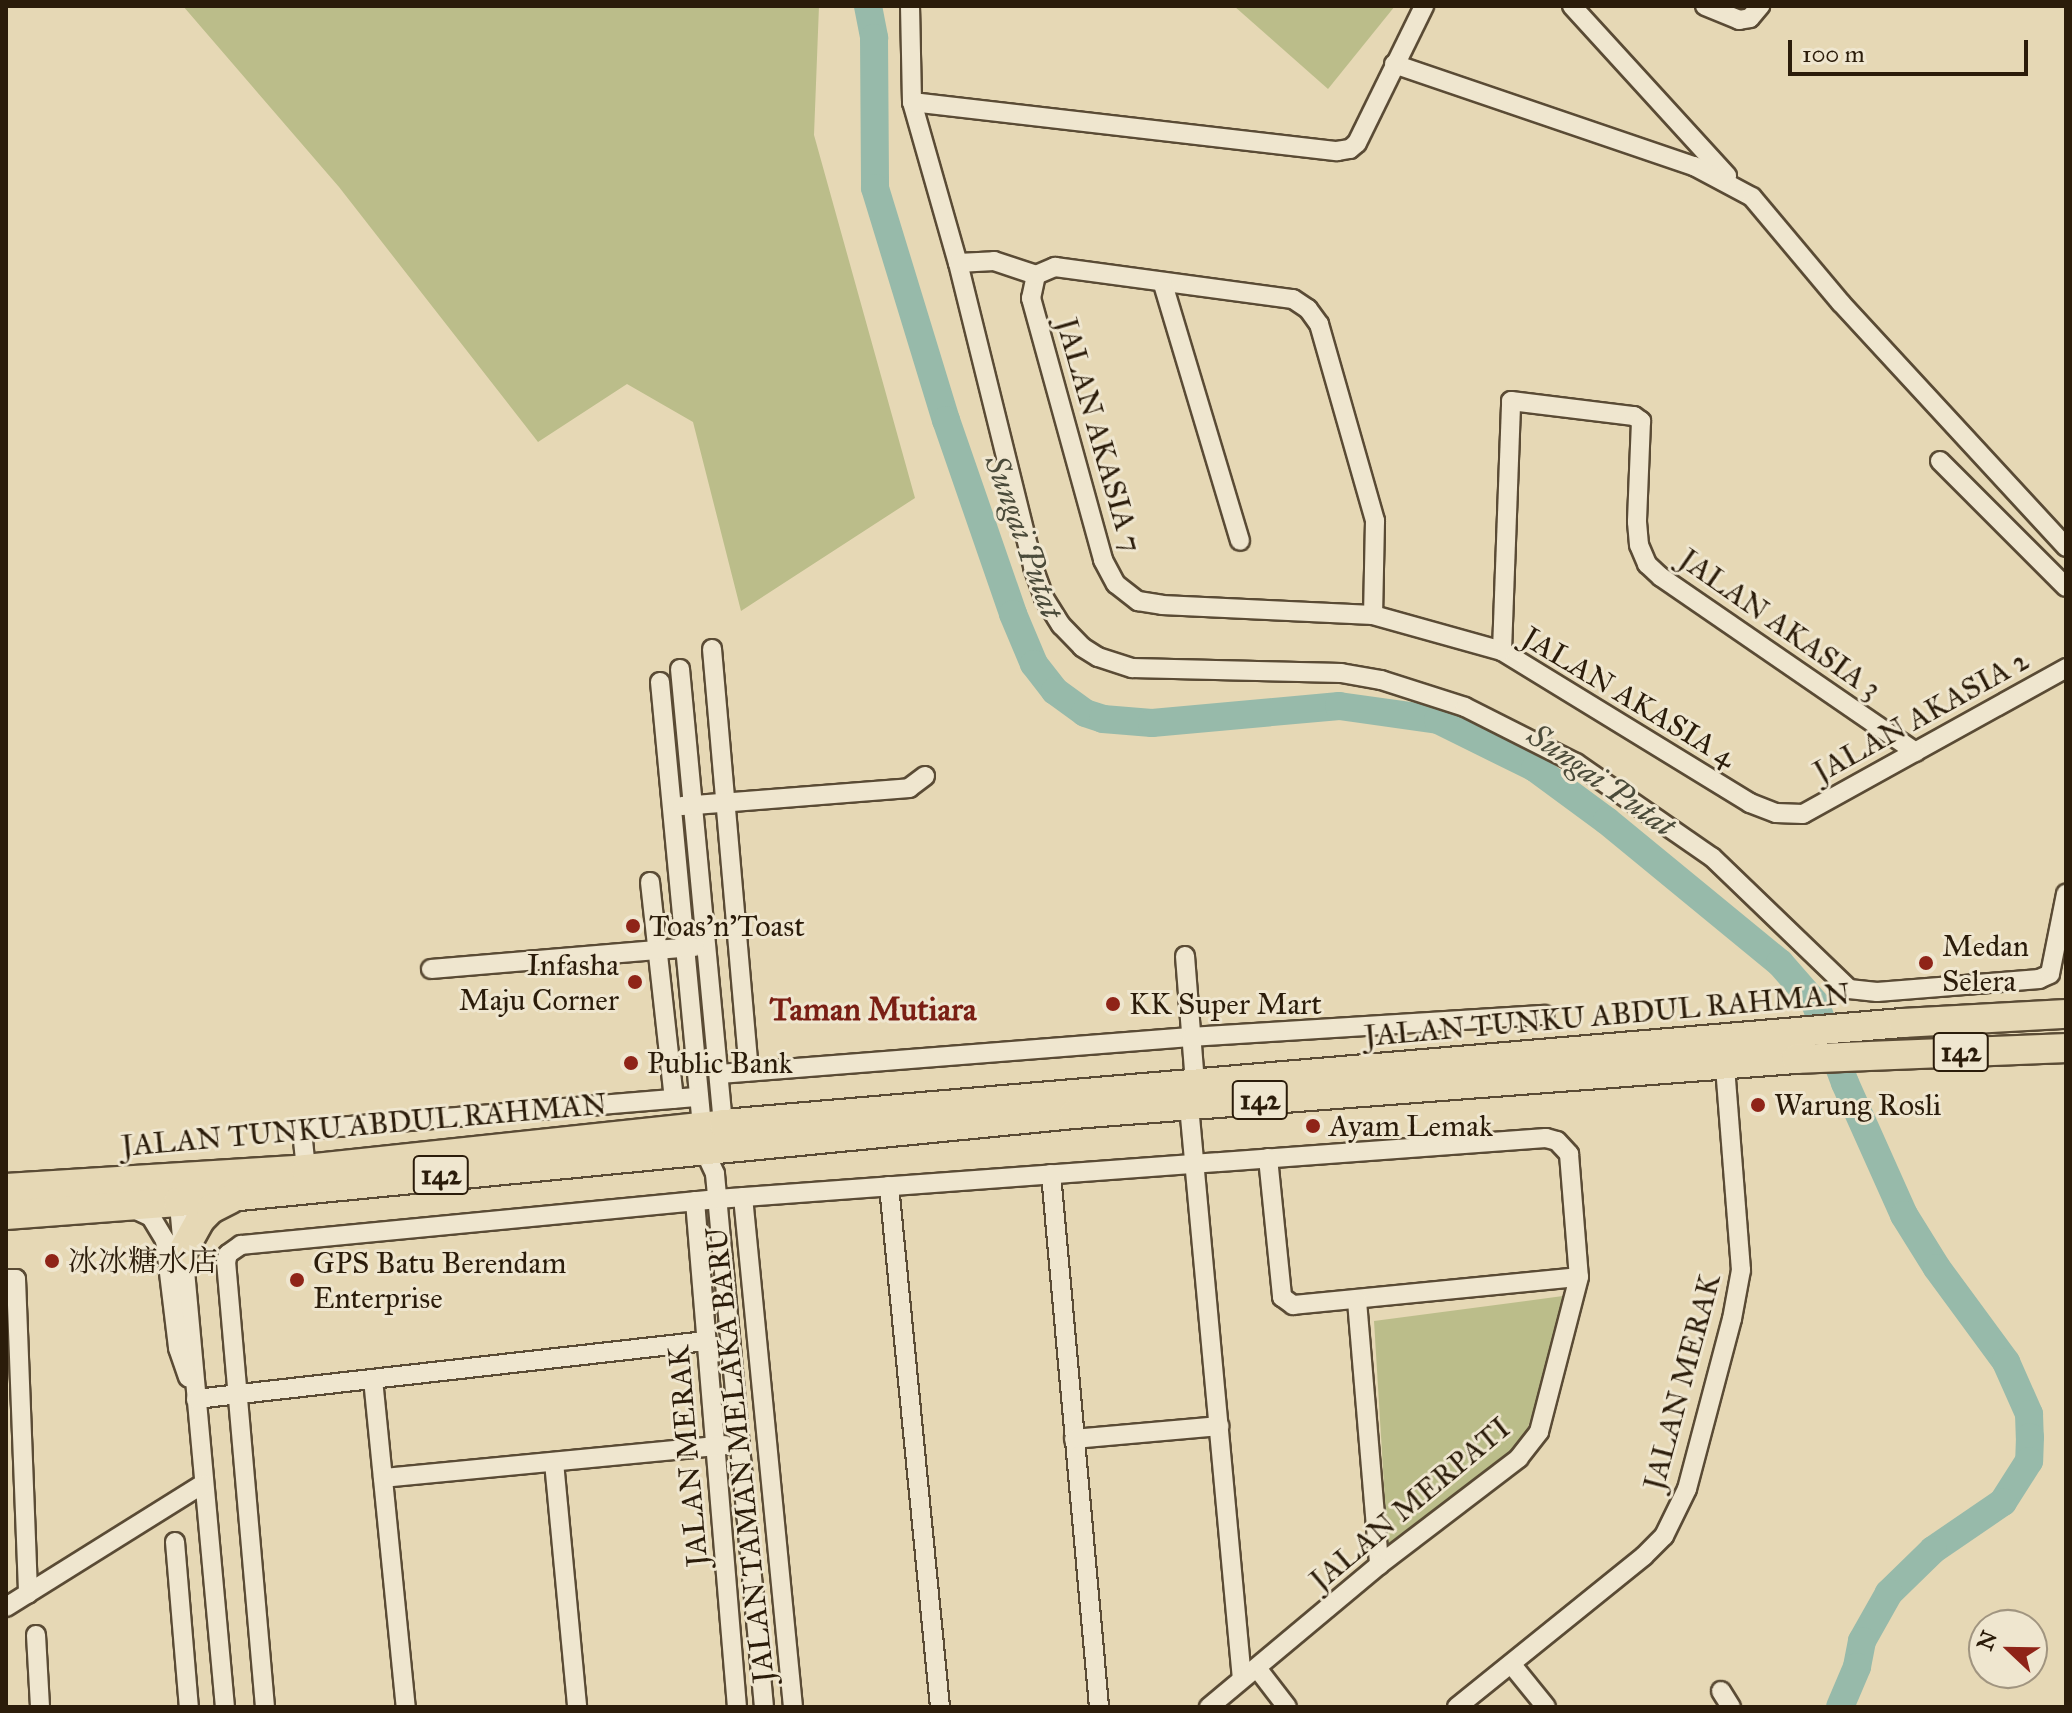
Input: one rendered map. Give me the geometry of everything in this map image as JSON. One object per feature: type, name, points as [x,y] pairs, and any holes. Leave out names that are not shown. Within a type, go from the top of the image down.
[{"type":"main road","name":"JALAN TUNKU ABDUL RAHMAN","points":[[1192,1095],[1725,1066],[1850,1028],[2062,1015]]},
{"type":"main road","points":[[1907,1054],[1966,1043],[2039,1037],[2062,1015]]},
{"type":"main road","name":"JALAN TUNKU ABDUL RAHMAN","points":[[6,1188],[178,1189],[243,1195],[1192,1095],[1794,1046],[1857,1056],[2066,1048]]},
{"type":"main road","name":"JALAN TUNKU ABDUL RAHMAN","points":[[6,1215],[123,1205],[178,1189],[306,1169],[714,1145]]},
{"type":"main road","points":[[183,1251],[200,1220],[211,1209],[243,1195]]},
{"type":"street","points":[[910,6],[912,102],[958,263],[1033,567],[1044,598],[1061,625],[1082,647],[1098,657],[1132,668],[1341,673],[1381,680],[1465,707],[1576,763],[1712,857],[1849,989],[1864,992],[2039,979],[2050,974],[2066,894]]},
{"type":"street","points":[[912,102],[1337,151],[1350,149],[1357,143],[1424,6]]},
{"type":"street","points":[[1572,6],[1734,184],[1766,211],[1841,303],[2066,547]]},
{"type":"street","points":[[1705,6],[1739,20],[1750,18],[1760,6]]},
{"type":"street","points":[[1394,64],[1694,166],[1734,184]]},
{"type":"street","points":[[958,263],[994,261],[1036,275],[1055,267],[1163,284],[1293,299],[1308,309],[1319,324],[1375,521],[1373,615]]},
{"type":"street","name":"JALAN AKASIA 7","points":[[1036,275],[1031,298],[1103,560],[1116,584],[1138,601]]},
{"type":"street","points":[[1163,284],[1240,541]]},
{"type":"street","name":"JALAN AKASIA 3","points":[[1502,651],[1511,401],[1634,416],[1641,421],[1637,522],[1639,545],[1647,564],[1661,577],[1916,752]]},
{"type":"street","points":[[1940,461],[2066,587]]},
{"type":"street","name":"JALAN AKASIA 4","points":[[1138,601],[1162,605],[1373,615],[1502,651],[1750,803],[1776,813],[1803,814]]},
{"type":"street","points":[[712,649],[749,1071]]},
{"type":"street","name":"JALAN AKASIA 2","points":[[1803,814],[2066,668]]},
{"type":"street","points":[[680,669],[719,1074],[714,1145]]},
{"type":"street","points":[[660,682],[699,1097],[714,1145]]},
{"type":"street","points":[[672,807],[909,788],[925,776]]},
{"type":"street","points":[[650,882],[674,1099]]},
{"type":"street","points":[[431,969],[707,946]]},
{"type":"street","points":[[1185,956],[1191,1037],[1193,1164],[1242,1679]]},
{"type":"street","points":[[1903,1023],[1905,989]]},
{"type":"street","points":[[719,1074],[1191,1037],[1544,1015]]},
{"type":"street","name":"JALAN MERAK","points":[[1457,1707],[1644,1556],[1664,1536],[1697,1463],[1741,1270],[1725,1066]]},
{"type":"street","points":[[306,1169],[302,1130],[358,1122],[699,1097]]},
{"type":"street","name":"JALAN TAMAN MELAKA BARU","points":[[265,1707],[226,1262],[233,1249],[241,1245],[717,1199],[1546,1138],[1557,1141],[1569,1154]]},
{"type":"street","name":"JALAN MERAK","points":[[714,1145],[764,1700]]},
{"type":"street","name":"JALAN MERPATI","points":[[1209,1707],[1379,1565],[1529,1448],[1547,1410],[1579,1277],[1569,1154]]},
{"type":"street","points":[[1268,1158],[1282,1297],[1293,1305],[1579,1277]]},
{"type":"street","points":[[1051,1174],[1099,1707]]},
{"type":"street","points":[[889,1186],[940,1707]]},
{"type":"street","points":[[178,1189],[225,1707]]},
{"type":"street","name":"JALAN TAMAN MELAKA BARU","points":[[743,1197],[792,1699]]},
{"type":"street","name":"JALAN MERAK","points":[[695,1201],[737,1701]]},
{"type":"street","points":[[123,1205],[151,1217],[165,1240],[178,1348],[196,1399]]},
{"type":"street","points":[[11,1279],[13,1417],[28,1594]]},
{"type":"street","points":[[1357,1301],[1379,1565]]},
{"type":"street","points":[[196,1399],[706,1341]]},
{"type":"street","points":[[373,1379],[406,1707]]},
{"type":"street","points":[[1074,1439],[1219,1426]]},
{"type":"street","points":[[383,1478],[740,1443]]},
{"type":"street","points":[[554,1462],[577,1707]]},
{"type":"street","points":[[6,1607],[203,1484]]},
{"type":"street","points":[[175,1542],[189,1707]]},
{"type":"street","points":[[750,1552],[777,1550]]},
{"type":"street","points":[[36,1635],[40,1707]]},
{"type":"street","points":[[1512,1665],[1546,1707]]},
{"type":"street","points":[[1257,1668],[1287,1707]]},
{"type":"street","points":[[1721,1691],[1731,1707]]},
{"type":"street","points":[[737,1701],[792,1699]]},
{"type":"green space","points":[[183,6],[819,6],[814,135],[915,498],[741,611],[693,422],[627,384],[538,442],[339,187]]},
{"type":"green space","points":[[1234,6],[1395,6],[1328,89]]},
{"type":"green space","points":[[1563,1296],[1564,1324],[1520,1450],[1388,1551],[1374,1321]]},
{"type":"waterway","name":"Sungai Putat","points":[[868,6],[874,38],[875,188],[946,420],[1013,614],[1034,664],[1055,691],[1085,713],[1103,719],[1152,723],[1339,706],[1438,720],[1535,768],[1607,821],[1780,963],[1815,1003],[1845,1083],[1904,1215],[1937,1268],[2006,1362],[2029,1414],[2030,1437],[2029,1461],[2003,1502],[1933,1550],[1889,1593],[1862,1641],[1857,1667],[1840,1707]]},
{"type":"place","name":"Toas'n'Toast","points":[[633,926]]},
{"type":"place","name":"Medan Selera","points":[[1926,963]]},
{"type":"place","name":"Infasha Maju Corner","points":[[635,982]]},
{"type":"place","name":"KK Super Mart","points":[[1113,1004]]},
{"type":"place","name":"Public Bank","points":[[631,1063]]},
{"type":"place","name":"Warung Rosli","points":[[1758,1105]]},
{"type":"place","name":"Ayam Lemak","points":[[1313,1126]]},
{"type":"place","name":"冰冰糖水店","points":[[52,1261]]},
{"type":"place","name":"GPS Batu Berendam Enterprise","points":[[297,1280]]},
{"type":"district","name":"Taman Mutiara","points":[[873,1010]]}]
